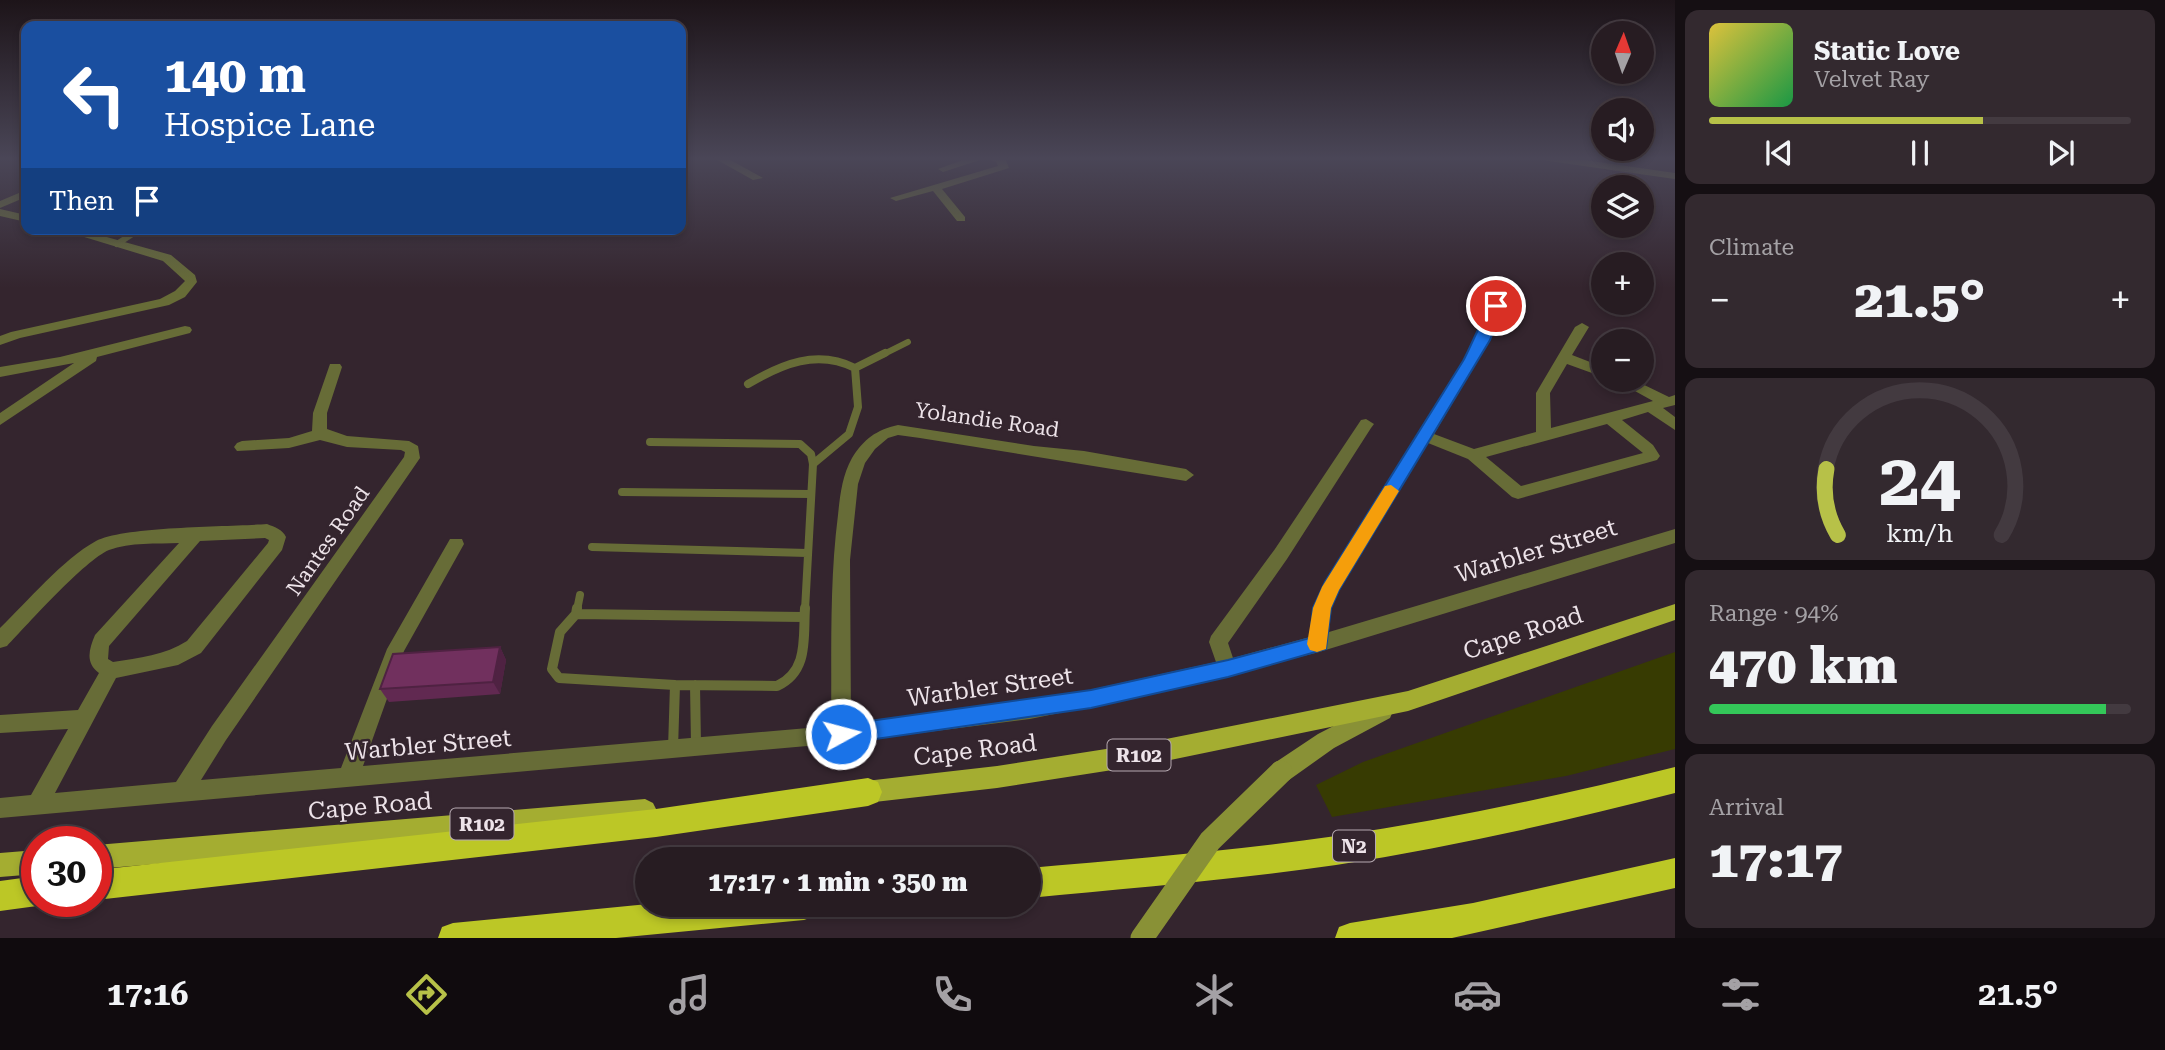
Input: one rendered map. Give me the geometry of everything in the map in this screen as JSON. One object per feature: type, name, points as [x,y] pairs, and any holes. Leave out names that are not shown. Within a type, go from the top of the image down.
[{"type":"highway","name":"N2","points":[[1041,882],[1222,865],[1361,845],[1525,814],[1675,780]]},
{"type":"highway","points":[[112,883],[656,824],[868,792]]},
{"type":"highway","points":[[1350,938],[1470,919],[1602,892],[1675,873]]},
{"type":"highway","points":[[0,896],[21,893]]},
{"type":"highway","points":[[453,938],[676,917]]},
{"type":"main road","name":"Cape Road","points":[[112,856],[868,792],[1007,775],[1181,748],[1408,701],[1675,612]]},
{"type":"main road","points":[[1142,938],[1210,841],[1245,804],[1281,772],[1342,731],[1408,701]]},
{"type":"main road","points":[[0,865],[21,863]]},
{"type":"street","points":[[946,201],[961,219]]},
{"type":"street","points":[[0,212],[21,218]]},
{"type":"street","points":[[0,341],[173,299],[191,282],[191,278],[167,258],[85,235]]},
{"type":"street","points":[[1319,644],[1322,608],[1331,587],[1483,340],[1501,292]]},
{"type":"street","points":[[1544,434],[1543,393],[1582,327]]},
{"type":"street","points":[[0,372],[99,352],[184,330]]},
{"type":"street","points":[[0,419],[99,352]]},
{"type":"street","points":[[1563,357],[1591,368]]},
{"type":"street","points":[[242,447],[289,443],[321,433],[318,426],[320,413],[335,367]]},
{"type":"street","points":[[1650,392],[1671,401]]},
{"type":"street","points":[[1473,455],[1671,401]]},
{"type":"street","points":[[1650,406],[1675,425]]},
{"type":"street","points":[[1424,436],[1473,455],[1518,492],[1652,456],[1648,449],[1609,417]]},
{"type":"street","points":[[1228,668],[1217,642],[1281,554],[1366,424]]},
{"type":"street","name":"Yolandie Road","points":[[841,734],[841,560],[850,484],[858,461],[883,434],[898,430],[1186,475]]},
{"type":"street","name":"Nantes Road","points":[[181,793],[219,733],[412,458],[413,450],[404,444],[338,440],[321,433]]},
{"type":"street","points":[[0,640],[82,560],[103,545],[130,539],[196,535],[267,531],[278,537],[268,555],[194,647],[178,657],[160,663],[110,671],[99,663],[98,651],[102,641],[196,535]]},
{"type":"street","name":"Warbler Street","points":[[0,808],[841,734],[1091,699],[1319,644],[1675,536]]},
{"type":"street","points":[[348,778],[396,649],[456,544]]},
{"type":"street","points":[[37,805],[110,671]]},
{"type":"street","points":[[0,724],[84,719]]},
{"type":"lane","points":[[117,244],[131,235]]},
{"type":"lane","points":[[855,369],[908,342]]},
{"type":"lane","points":[[748,384],[793,362],[843,360],[855,369],[858,407],[849,435],[813,464]]},
{"type":"lane","points":[[580,595],[576,614],[560,632],[552,669],[559,678],[765,687],[777,686],[790,680],[802,662],[813,464],[811,454],[800,444],[650,442]]},
{"type":"lane","points":[[622,492],[810,494]]},
{"type":"lane","points":[[592,547],[807,553]]},
{"type":"lane","points":[[576,614],[803,617]]},
{"type":"lane","points":[[673,749],[675,685]]},
{"type":"lane","points":[[695,685],[696,747]]},
{"type":"green space","points":[[1675,652],[1675,749],[1566,776],[1332,817],[1316,785],[1363,762]]},
{"type":"building","points":[[500,647],[493,682],[380,689],[393,654]]},
{"type":"slow traffic","points":[[1317,644],[1322,608],[1331,587],[1391,491]]},
{"type":"route","points":[[841,734],[952,721],[1091,699],[1319,644],[1322,608],[1331,587],[1471,361],[1483,340],[1496,306]]}]
